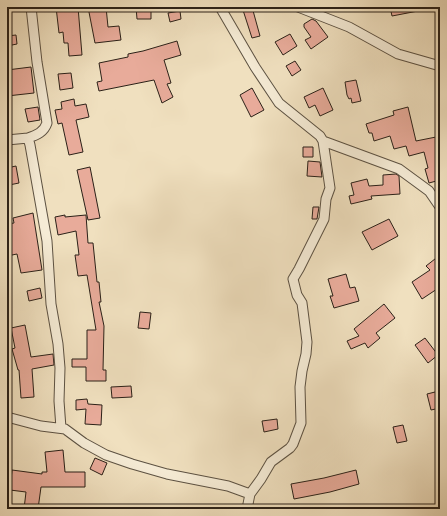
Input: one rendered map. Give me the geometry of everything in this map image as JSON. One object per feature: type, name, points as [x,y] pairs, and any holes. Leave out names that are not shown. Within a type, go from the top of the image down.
[{"type":"street","points":[[7,140],[28,138],[40,133],[45,129],[47,123],[38,70],[31,7]]},
{"type":"street","points":[[220,7],[255,67],[279,103],[320,136],[324,142],[330,186],[326,198],[324,219],[293,279],[297,295],[302,304],[307,342],[300,382],[301,423],[293,444],[271,462],[262,479],[250,494],[246,509]]},
{"type":"street","points":[[298,7],[349,27],[398,54],[440,66]]},
{"type":"street","points":[[28,138],[47,240],[51,304],[60,368],[59,401],[61,428]]},
{"type":"street","points":[[324,142],[399,169],[429,191],[440,207]]},
{"type":"street","points":[[7,417],[41,426],[61,428],[70,432],[84,443],[106,455],[132,464],[167,474],[228,486],[250,494]]},
{"type":"building","points":[[56,7],[78,7],[82,55],[69,56],[68,43],[64,43],[63,32],[59,33]]},
{"type":"building","points":[[88,7],[106,7],[108,27],[119,26],[121,40],[95,43]]},
{"type":"building","points":[[136,7],[151,7],[151,19],[137,19]]},
{"type":"building","points":[[242,7],[252,7],[260,36],[252,38]]},
{"type":"building","points":[[390,7],[417,7],[418,11],[392,16]]},
{"type":"building","points":[[180,11],[181,19],[170,22],[168,13]]},
{"type":"building","points":[[312,19],[316,21],[328,37],[311,49],[305,40],[311,37],[304,27],[304,24]]},
{"type":"building","points":[[290,34],[297,46],[283,55],[275,42]]},
{"type":"building","points":[[16,35],[17,44],[7,46],[7,36]]},
{"type":"building","points":[[177,41],[181,55],[164,60],[171,83],[167,84],[173,97],[162,103],[154,80],[99,91],[97,82],[102,81],[99,63],[128,57],[128,54]]},
{"type":"building","points":[[295,61],[301,70],[292,76],[286,66]]},
{"type":"building","points":[[31,67],[34,93],[7,96],[7,70]]},
{"type":"building","points":[[71,73],[73,88],[60,90],[58,74]]},
{"type":"building","points":[[356,80],[361,101],[352,103],[351,98],[349,99],[347,95],[345,82]]},
{"type":"building","points":[[252,88],[264,110],[251,117],[240,95]]},
{"type":"building","points":[[323,88],[333,110],[320,116],[315,105],[309,108],[304,97]]},
{"type":"building","points":[[74,99],[75,106],[86,104],[89,117],[76,120],[83,152],[69,155],[62,123],[58,124],[55,110],[62,109],[61,102]]},
{"type":"building","points":[[38,107],[40,120],[28,122],[25,109]]},
{"type":"building","points":[[408,107],[416,141],[436,137],[440,154],[440,180],[429,183],[425,169],[428,168],[424,152],[409,156],[406,146],[394,149],[390,136],[374,141],[372,133],[369,133],[366,124],[394,115],[393,111]]},
{"type":"building","points":[[303,147],[313,147],[313,157],[303,157]]},
{"type":"building","points":[[308,161],[320,162],[322,177],[307,176]]},
{"type":"building","points":[[16,166],[19,183],[9,185],[7,168]]},
{"type":"building","points":[[90,167],[100,218],[88,220],[77,170]]},
{"type":"building","points":[[396,174],[399,176],[400,194],[371,196],[372,199],[351,204],[349,196],[354,195],[351,183],[367,179],[369,186],[383,185],[383,175]]},
{"type":"building","points":[[313,207],[319,207],[317,219],[312,219]]},
{"type":"building","points":[[33,213],[42,270],[21,273],[17,254],[7,256],[7,224],[14,223],[13,218]]},
{"type":"building","points":[[65,215],[65,217],[86,215],[88,243],[93,243],[97,282],[99,282],[101,302],[99,302],[104,326],[103,370],[106,370],[106,381],[86,381],[86,367],[72,367],[72,359],[87,359],[87,330],[96,330],[87,275],[78,276],[75,255],[79,255],[76,231],[58,235],[55,217]]},
{"type":"building","points":[[389,219],[398,236],[372,250],[362,232]]},
{"type":"building","points":[[440,255],[440,287],[422,299],[412,282],[430,270],[426,266]]},
{"type":"building","points":[[346,274],[350,288],[355,287],[359,301],[334,308],[330,296],[333,296],[328,279]]},
{"type":"building","points":[[40,288],[42,298],[29,301],[27,291]]},
{"type":"building","points":[[384,304],[395,318],[376,333],[380,338],[368,348],[365,343],[351,349],[347,341],[359,336],[354,329]]},
{"type":"building","points":[[140,312],[151,313],[149,329],[138,328]]},
{"type":"building","points":[[25,325],[31,357],[53,354],[54,365],[32,369],[34,397],[21,398],[19,370],[12,349],[15,348],[11,328]]},
{"type":"building","points":[[425,338],[438,355],[428,363],[415,345]]},
{"type":"building","points":[[131,386],[132,397],[112,398],[111,387]]},
{"type":"building","points":[[439,391],[440,408],[431,410],[427,394]]},
{"type":"building","points":[[87,399],[88,404],[102,405],[101,425],[85,424],[86,409],[76,410],[76,400]]},
{"type":"building","points":[[277,419],[278,429],[264,432],[262,421]]},
{"type":"building","points":[[403,425],[407,441],[397,443],[393,427]]},
{"type":"building","points":[[63,450],[65,472],[85,472],[85,487],[41,487],[38,509],[24,509],[26,492],[10,490],[12,470],[42,474],[42,472],[47,472],[45,452]]},
{"type":"building","points":[[95,458],[107,463],[102,475],[90,469]]},
{"type":"building","points":[[356,470],[359,484],[330,492],[294,499],[291,484]]}]
